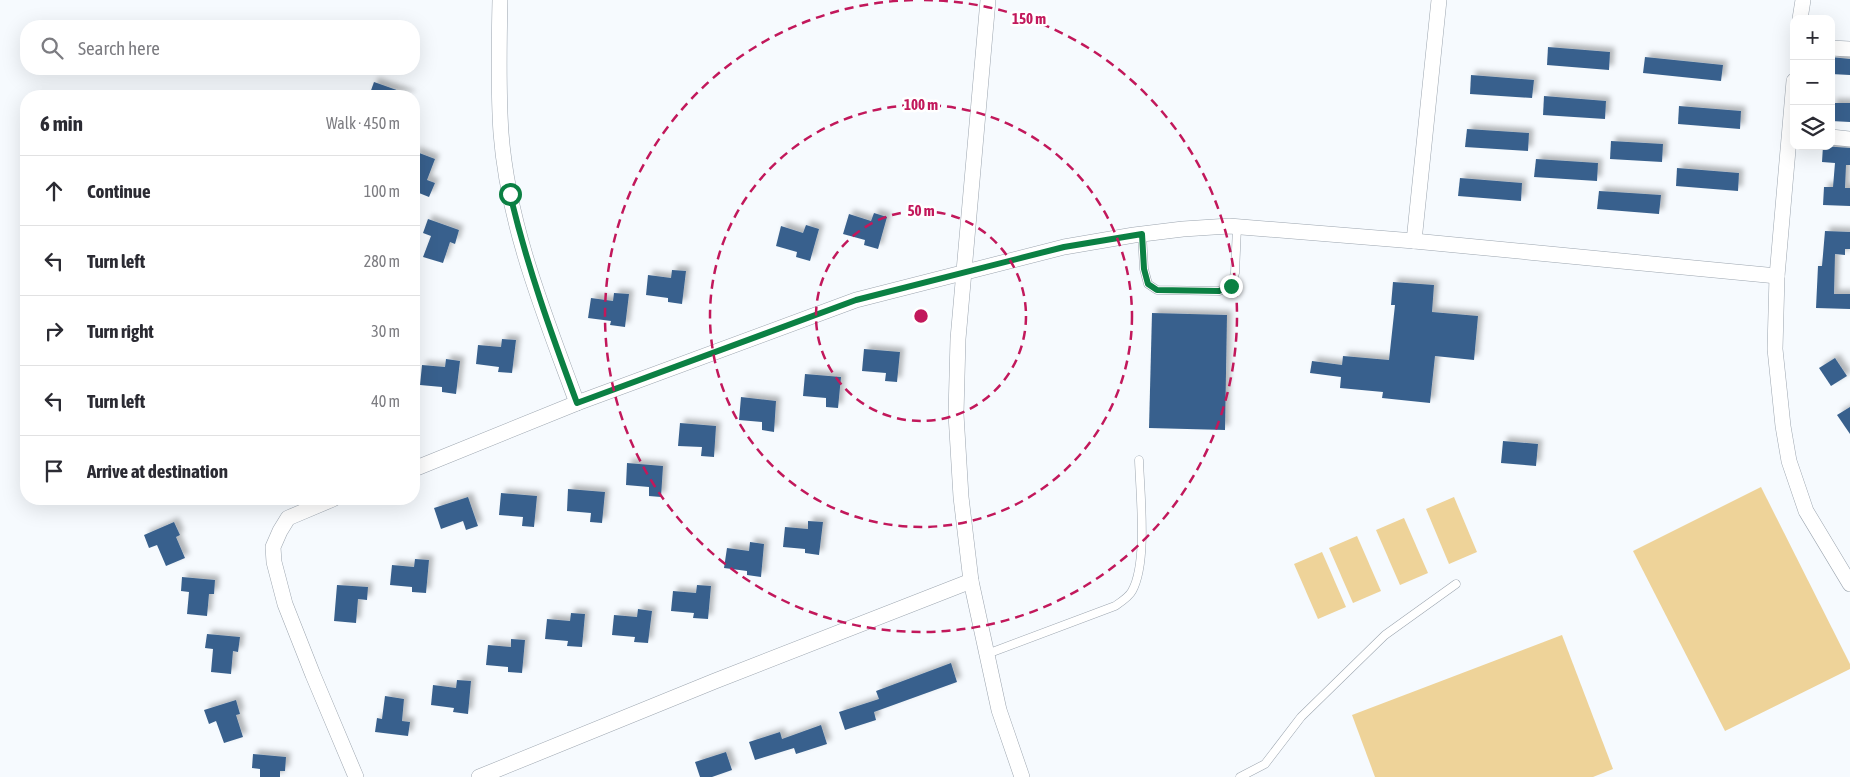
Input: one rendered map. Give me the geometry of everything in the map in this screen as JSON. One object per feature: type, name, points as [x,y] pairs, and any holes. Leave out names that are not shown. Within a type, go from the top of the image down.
[{"type":"street","points":[[500,0],[501,134],[510,194],[522,244],[541,305],[577,403]]},
{"type":"street","points":[[988,0],[963,273],[958,340],[956,414],[961,497],[971,581],[999,710],[1022,777]]},
{"type":"street","points":[[1414,241],[1439,0]]},
{"type":"street","points":[[1800,15],[1802,0]]},
{"type":"street","points":[[1835,48],[1850,49]]},
{"type":"street","points":[[1835,137],[1850,139]]},
{"type":"street","points":[[1790,143],[1777,276],[1775,349],[1782,426],[1789,461],[1806,511],[1850,584]]},
{"type":"street","points":[[420,467],[577,403],[856,300],[1064,247],[1183,228],[1237,227],[1414,241],[1777,276]]},
{"type":"street","points":[[319,505],[288,518],[273,547],[274,562],[286,604],[313,675],[356,777]]},
{"type":"street","points":[[479,777],[715,681],[971,581]]},
{"type":"lane","points":[[1142,234],[1144,269],[1148,284],[1157,290],[1219,291],[1231,286],[1235,273],[1237,227]]},
{"type":"lane","points":[[987,654],[1115,606],[1131,593],[1137,579],[1141,553],[1139,460]]},
{"type":"lane","points":[[1240,777],[1266,764],[1300,717],[1385,634],[1456,584]]},
{"type":"shaded area","points":[[1761,487],[1850,664],[1850,669],[1725,731],[1633,551]]},
{"type":"shaded area","points":[[1454,497],[1477,552],[1449,564],[1426,509]]},
{"type":"shaded area","points":[[1404,518],[1428,573],[1400,585],[1376,530]]},
{"type":"shaded area","points":[[1357,536],[1381,591],[1353,603],[1329,548]]},
{"type":"shaded area","points":[[1322,552],[1346,607],[1318,619],[1294,564]]},
{"type":"shaded area","points":[[1562,635],[1613,769],[1593,777],[1375,777],[1352,715]]},
{"type":"building","points":[[1548,47],[1610,52],[1609,70],[1547,65]]},
{"type":"building","points":[[1645,57],[1723,65],[1721,81],[1643,73]]},
{"type":"building","points":[[1835,57],[1850,59],[1850,75],[1835,74]]},
{"type":"building","points":[[1471,75],[1534,80],[1532,98],[1470,94]]},
{"type":"building","points":[[374,82],[397,90],[371,90]]},
{"type":"building","points":[[1544,96],[1606,101],[1605,119],[1543,115]]},
{"type":"building","points":[[1835,103],[1850,103],[1850,122],[1835,121]]},
{"type":"building","points":[[1679,106],[1741,111],[1740,129],[1678,124]]},
{"type":"building","points":[[1467,129],[1529,133],[1528,151],[1465,147]]},
{"type":"building","points":[[1611,141],[1663,144],[1662,162],[1610,159]]},
{"type":"building","points":[[1835,147],[1850,148],[1850,165],[1846,165],[1845,188],[1850,188],[1850,206],[1823,205],[1824,187],[1833,187],[1835,163],[1822,162],[1823,150],[1835,150]]},
{"type":"building","points":[[420,153],[435,159],[427,180],[435,183],[429,197],[420,193]]},
{"type":"building","points":[[1536,159],[1598,163],[1597,181],[1534,177]]},
{"type":"building","points":[[1677,168],[1739,173],[1738,191],[1676,186]]},
{"type":"building","points":[[1460,178],[1522,183],[1521,201],[1458,196]]},
{"type":"building","points":[[1599,191],[1661,195],[1659,214],[1597,209]]},
{"type":"building","points":[[874,213],[887,217],[878,249],[864,245],[865,240],[843,234],[849,214],[871,221]]},
{"type":"building","points":[[428,219],[459,230],[455,244],[450,242],[443,263],[423,257],[431,236],[423,233]]},
{"type":"building","points":[[806,225],[819,229],[810,261],[796,257],[797,252],[776,246],[781,226],[803,233]]},
{"type":"building","points":[[1825,231],[1850,232],[1850,249],[1845,249],[1845,255],[1835,254],[1834,294],[1850,294],[1850,309],[1816,308],[1818,266],[1822,266]]},
{"type":"building","points":[[672,270],[686,271],[682,304],[668,302],[668,298],[646,295],[648,275],[671,278]]},
{"type":"building","points":[[1393,282],[1434,285],[1432,312],[1478,316],[1474,360],[1435,356],[1430,403],[1382,398],[1383,392],[1340,388],[1341,377],[1310,373],[1312,361],[1342,365],[1343,356],[1389,360],[1395,305],[1391,305]]},
{"type":"building","points":[[614,293],[629,294],[625,327],[610,325],[611,321],[588,318],[591,298],[613,301]]},
{"type":"building","points":[[1152,313],[1227,315],[1225,430],[1149,428]]},
{"type":"building","points":[[502,339],[516,340],[512,373],[498,372],[499,367],[476,364],[478,345],[501,347]]},
{"type":"building","points":[[864,349],[900,352],[897,382],[885,381],[886,373],[862,371]]},
{"type":"building","points":[[1835,358],[1847,376],[1831,386],[1819,368]]},
{"type":"building","points":[[446,359],[460,361],[456,394],[442,392],[442,387],[420,385],[422,365],[445,367]]},
{"type":"building","points":[[805,374],[841,377],[838,408],[826,407],[826,398],[803,396]]},
{"type":"building","points":[[741,397],[776,401],[774,432],[762,430],[762,422],[739,420]]},
{"type":"building","points":[[1850,407],[1850,434],[1837,415]]},
{"type":"building","points":[[680,423],[716,426],[714,457],[701,456],[702,447],[678,446]]},
{"type":"building","points":[[1503,441],[1538,444],[1536,466],[1501,463]]},
{"type":"building","points":[[627,463],[663,466],[661,497],[649,496],[649,487],[626,485]]},
{"type":"building","points":[[568,489],[605,492],[602,523],[590,522],[591,513],[567,511]]},
{"type":"building","points":[[501,493],[537,496],[534,527],[522,526],[523,517],[499,515]]},
{"type":"building","points":[[468,497],[478,526],[466,530],[463,521],[441,529],[434,508]]},
{"type":"building","points":[[808,521],[823,522],[819,555],[805,553],[805,549],[783,547],[785,527],[808,529]]},
{"type":"building","points":[[174,522],[180,535],[176,537],[185,558],[166,566],[157,545],[149,548],[144,535]]},
{"type":"building","points":[[750,542],[764,544],[761,577],[747,575],[747,571],[724,568],[727,548],[749,551]]},
{"type":"building","points":[[415,559],[429,560],[426,593],[412,592],[412,587],[390,585],[392,565],[414,567]]},
{"type":"building","points":[[182,577],[215,580],[214,594],[209,594],[207,616],[187,614],[189,592],[181,591]]},
{"type":"building","points":[[337,585],[368,587],[367,600],[358,599],[356,623],[334,621]]},
{"type":"building","points":[[697,585],[711,586],[708,619],[693,618],[694,613],[671,611],[673,591],[696,593]]},
{"type":"building","points":[[638,609],[652,611],[648,643],[634,642],[635,637],[612,635],[614,615],[637,617]]},
{"type":"building","points":[[571,613],[585,614],[582,647],[567,646],[568,641],[545,639],[547,619],[570,621]]},
{"type":"building","points":[[207,634],[240,637],[238,652],[233,651],[231,674],[211,672],[213,649],[205,648]]},
{"type":"building","points":[[511,639],[525,640],[522,673],[508,672],[508,667],[486,665],[488,645],[511,647]]},
{"type":"building","points":[[951,663],[957,682],[874,712],[876,720],[845,730],[839,712],[879,699],[876,691]]},
{"type":"building","points":[[457,680],[471,681],[468,714],[453,712],[454,708],[431,705],[433,685],[456,688]]},
{"type":"building","points":[[385,696],[404,699],[402,721],[410,722],[408,736],[375,732],[377,718],[382,719]]},
{"type":"building","points":[[236,700],[240,714],[236,715],[243,737],[224,743],[216,721],[209,724],[204,710]]},
{"type":"building","points":[[821,725],[827,744],[796,754],[794,748],[755,760],[749,742],[780,732],[782,739]]},
{"type":"building","points":[[726,752],[732,770],[712,777],[700,777],[695,762]]},
{"type":"building","points":[[253,754],[286,757],[285,771],[280,771],[280,777],[260,777],[260,769],[252,768]]},
{"type":"route","points":[[510,194],[522,244],[541,305],[577,403],[856,300],[1064,247],[1142,234],[1144,269],[1148,284],[1157,290],[1219,291],[1231,286]]}]
